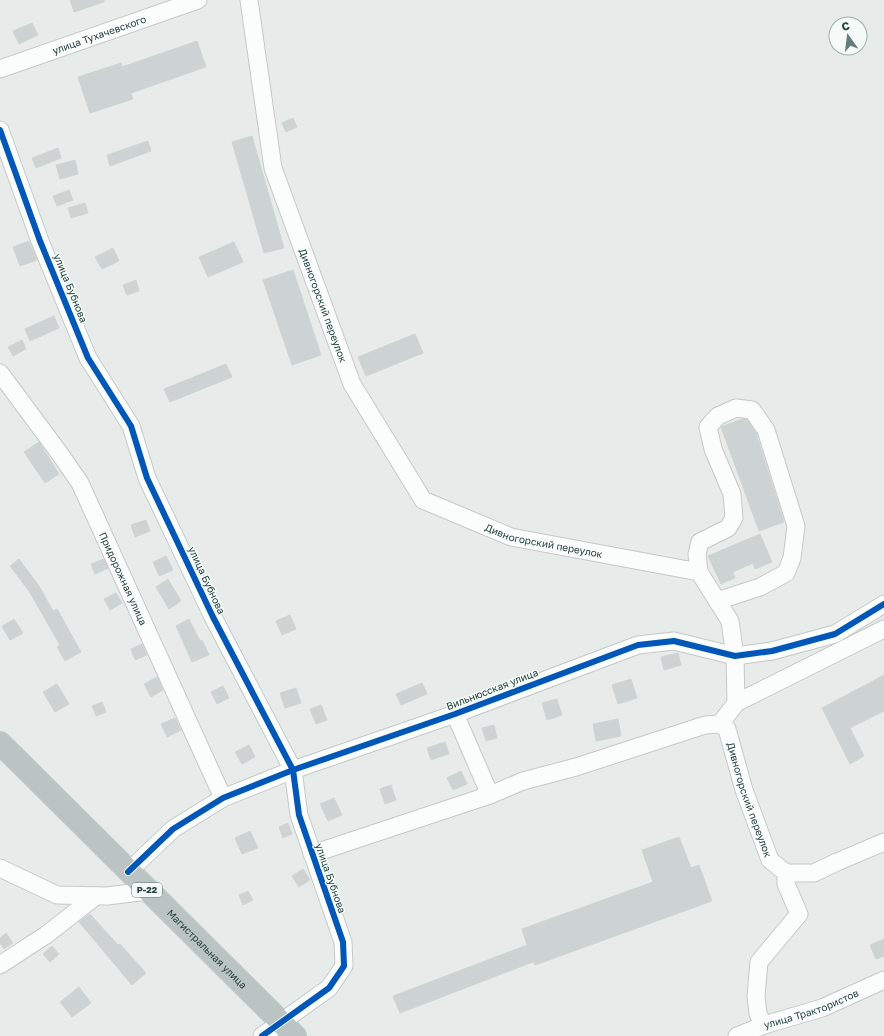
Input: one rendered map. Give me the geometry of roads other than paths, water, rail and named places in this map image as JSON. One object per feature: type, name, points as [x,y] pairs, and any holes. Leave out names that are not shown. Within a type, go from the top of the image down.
[{"type":"highway","name":"Магистральная улица","points":[[0,743],[148,892],[288,1029]]},
{"type":"street","name":"улица Тухачевского","points":[[0,69],[198,0]]},
{"type":"street","name":"Дивногорский переулок","points":[[249,0],[273,168],[352,384],[423,500],[511,537],[699,572]]},
{"type":"street","name":"улица Бубнова","points":[[0,130],[40,241],[88,358],[131,426],[147,478],[213,617],[292,770],[299,815],[343,942],[344,966],[329,988],[288,1029],[262,1036]]},
{"type":"street","name":"Придорожная улица","points":[[0,373],[80,483],[223,798]]},
{"type":"street","points":[[717,601],[760,587],[786,573],[792,558],[796,526],[766,430],[752,410],[736,408],[718,416],[708,427],[713,449],[732,494],[734,518],[728,528],[700,542],[697,554],[699,572],[717,601],[730,621],[735,656],[736,703]]},
{"type":"street","name":"Вильнюсская улица","points":[[128,872],[173,829],[223,798],[292,770],[455,714],[638,645],[674,641],[735,656],[772,651],[835,634],[884,604]]},
{"type":"street","points":[[312,854],[490,795],[523,781],[576,767],[705,725],[720,724],[736,703],[884,629]]},
{"type":"street","points":[[455,714],[490,795]]},
{"type":"street","name":"Дивногорский переулок","points":[[720,724],[727,729],[744,790],[770,860],[786,873]]},
{"type":"street","points":[[764,1025],[758,1014],[756,996],[758,962],[799,914],[786,884],[786,873],[814,873],[884,842]]},
{"type":"street","points":[[0,868],[57,895],[96,896],[148,892]]},
{"type":"street","points":[[0,965],[46,935],[96,896]]},
{"type":"street","name":"улица Трактористов","points":[[738,1036],[764,1025],[822,1008],[884,980]]}]
